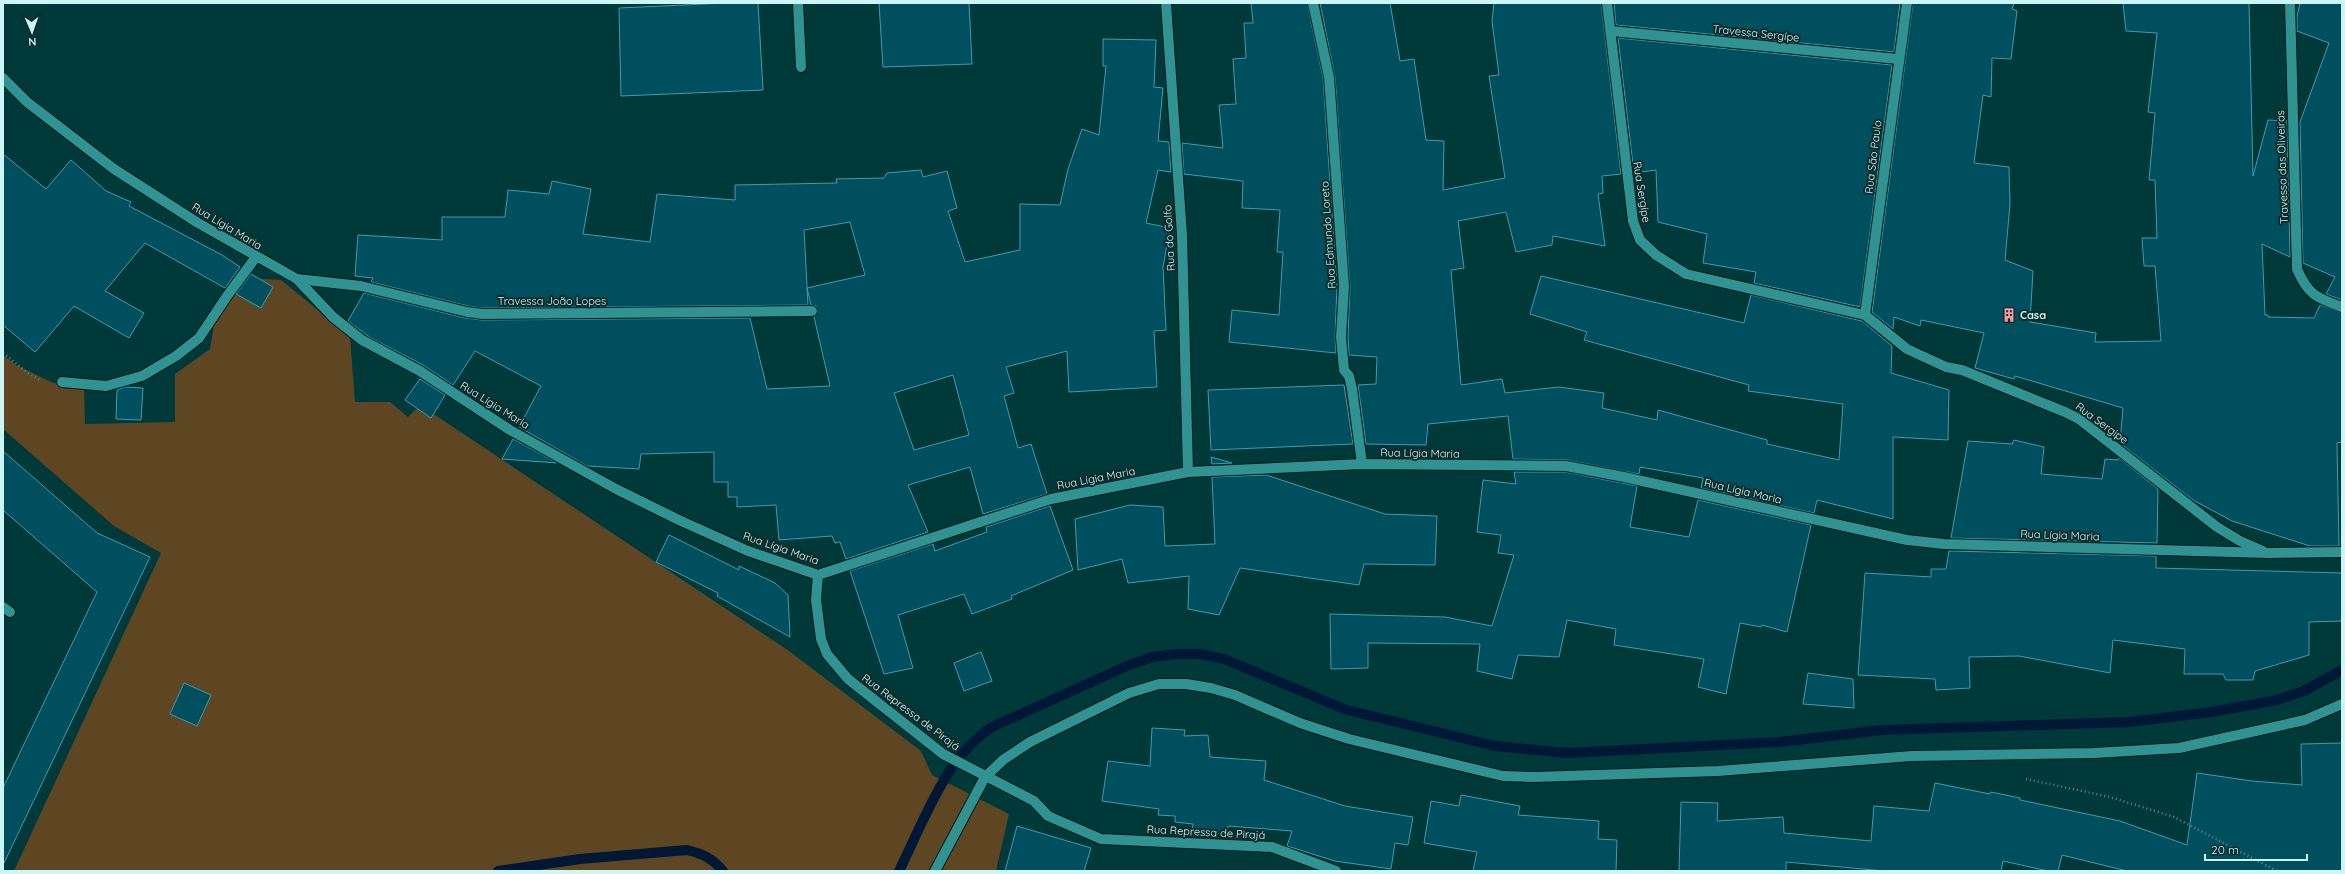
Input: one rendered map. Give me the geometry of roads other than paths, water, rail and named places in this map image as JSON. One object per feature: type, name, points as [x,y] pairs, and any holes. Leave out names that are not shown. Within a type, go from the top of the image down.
[{"type":"street","points":[[798,3],[801,67]]},
{"type":"street","name":"Rua do Golfo","points":[[1166,3],[1182,235],[1188,472]]},
{"type":"street","name":"Rua Edmundo Loreto","points":[[1313,3],[1329,77],[1344,286],[1341,338],[1344,370],[1351,381],[1362,464]]},
{"type":"street","name":"Rua Sergípe","points":[[1607,3],[1630,205],[1640,240],[1656,255],[1686,274],[1864,315]]},
{"type":"street","name":"Rua São Paulo","points":[[1864,315],[1898,59],[1907,3]]},
{"type":"street","name":"Travessa das Oliveiras","points":[[2290,3],[2297,269],[2310,293],[2321,300],[2342,306]]},
{"type":"street","name":"Travessa Sergípe","points":[[1611,31],[1898,59]]},
{"type":"street","name":"Rua Lígia Maria","points":[[3,78],[28,102],[114,170],[256,257],[296,279],[333,317],[362,340],[420,371],[510,430],[616,489],[681,521],[748,551],[818,574],[1051,499],[1188,472],[1362,464],[1566,466],[1624,477],[1907,540],[1944,544],[2269,553],[2342,552]]},
{"type":"street","points":[[62,382],[106,386],[142,376],[176,356],[199,338],[227,296],[256,257]]},
{"type":"street","name":"Travessa João Lopes","points":[[296,279],[360,286],[467,312],[483,314],[812,311]]},
{"type":"street","name":"Rua Sergipe","points":[[1864,315],[1907,349],[1946,367],[1962,370],[2080,419],[2217,527],[2240,541],[2269,553]]},
{"type":"street","name":"Rua Repressa de Pirajá","points":[[818,574],[816,600],[821,639],[827,654],[848,679],[943,754],[1034,801],[1048,816],[1101,839],[1272,847],[1336,871]]},
{"type":"street","points":[[935,871],[985,777],[1003,760],[1030,742],[1129,693],[1159,684],[1186,684],[1211,688],[1235,694],[1300,723],[1349,739],[1504,776],[1535,777],[1718,771],[1912,756],[2094,753],[2179,748],[2305,720],[2342,704]]},
{"type":"waterway","points":[[899,871],[937,792],[961,755],[976,740],[992,727],[1129,665],[1152,657],[1176,654],[1200,654],[1224,659],[1347,710],[1495,746],[1568,753],[1779,742],[1882,730],[2129,722],[2212,712],[2277,700],[2304,691],[2342,670]]},
{"type":"waterway","points":[[498,871],[580,859],[687,850],[707,857],[723,871]]},
{"type":"place","name":"Casa","points":[[2009,315]]}]
